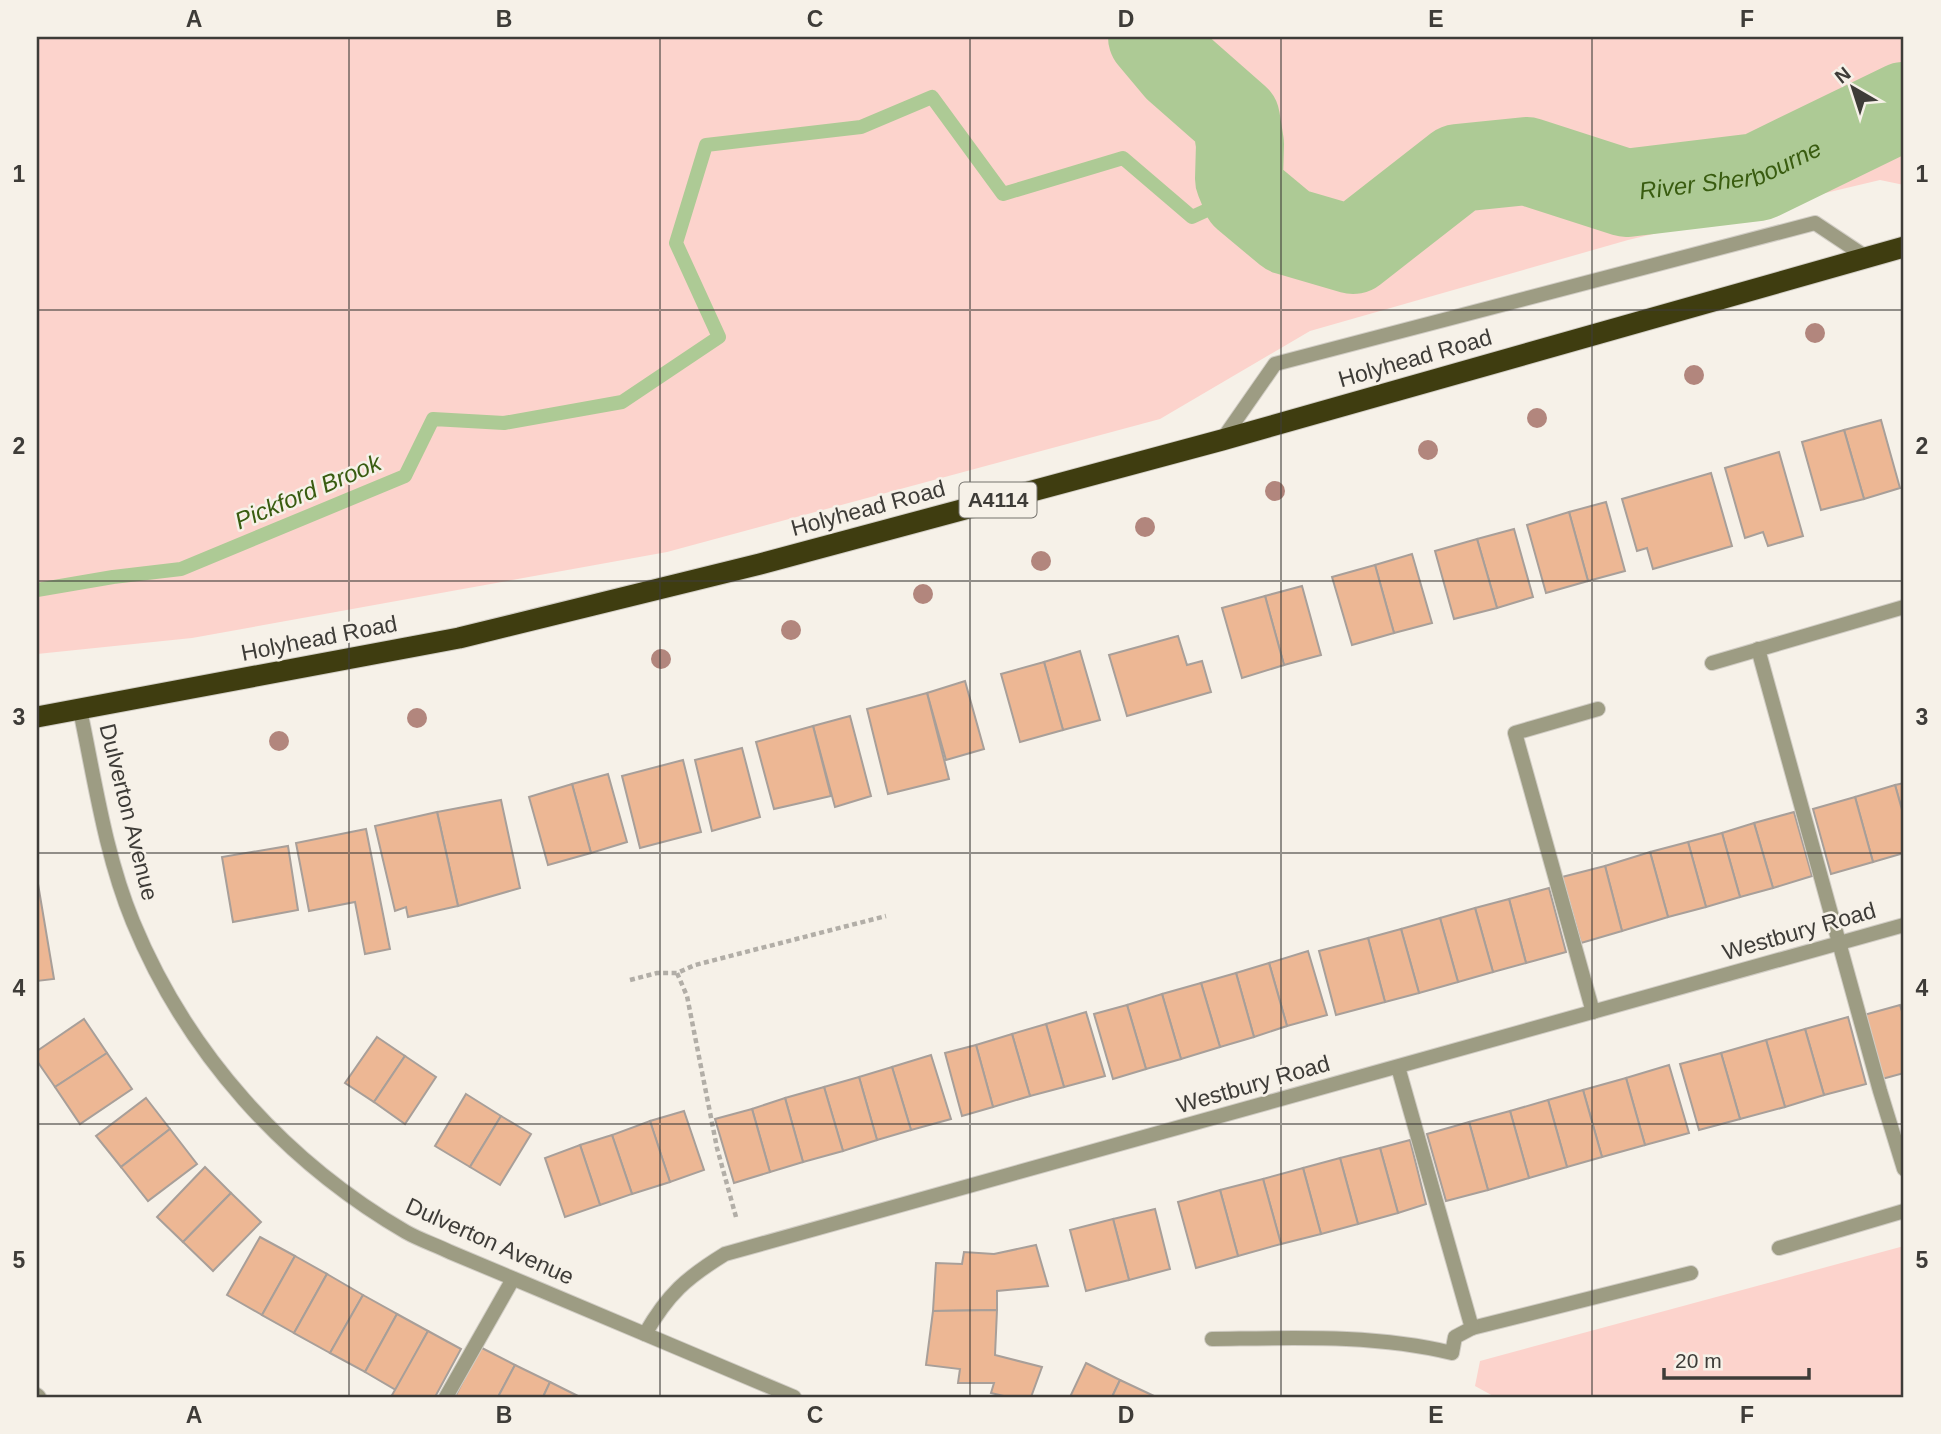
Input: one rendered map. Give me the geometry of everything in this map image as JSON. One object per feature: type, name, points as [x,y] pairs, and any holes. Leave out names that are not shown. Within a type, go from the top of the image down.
[{"type":"highway","name":"Holyhead Road","points":[[37,717],[459,638],[760,564],[1222,440],[1904,247]]},
{"type":"street","points":[[1222,440],[1275,364],[1815,223],[1866,257]]},
{"type":"street","points":[[1712,663],[1904,607]]},
{"type":"street","points":[[1758,649],[1904,1169]]},
{"type":"street","points":[[1593,1012],[1515,733],[1598,709]]},
{"type":"street","name":"Dulverton Avenue","points":[[80,710],[103,822],[133,922],[165,990],[206,1054],[266,1124],[305,1161],[407,1233],[794,1397]]},
{"type":"street","name":"Westbury Road","points":[[645,1334],[662,1306],[680,1286],[725,1254],[1904,925]]},
{"type":"street","points":[[1398,1067],[1472,1328]]},
{"type":"street","points":[[1779,1248],[1904,1211]]},
{"type":"street","points":[[1212,1339],[1378,1341],[1423,1346],[1452,1353],[1455,1337],[1472,1328],[1691,1273]]},
{"type":"street","points":[[446,1397],[513,1279]]},
{"type":"path","points":[[630,980],[657,973],[677,973],[695,965],[886,916]]},
{"type":"path","points":[[677,973],[687,996],[717,1148],[746,1250]]},
{"type":"shaded area","points":[[37,37],[1904,37],[1904,185],[1880,180],[1628,240],[1310,331],[1160,419],[667,552],[192,638],[37,654]]},
{"type":"shaded area","points":[[1904,1246],[1904,1397],[1495,1397],[1475,1386],[1480,1361]]},
{"type":"building","points":[[1881,420],[1900,488],[1864,499],[1844,430]]},
{"type":"building","points":[[1844,430],[1864,499],[1821,510],[1802,442]]},
{"type":"building","points":[[1779,452],[1803,536],[1768,546],[1763,532],[1745,538],[1725,468]]},
{"type":"building","points":[[1711,473],[1732,546],[1653,569],[1647,548],[1637,551],[1622,499]]},
{"type":"building","points":[[1606,502],[1625,571],[1588,581],[1569,512]]},
{"type":"building","points":[[1569,512],[1588,581],[1546,593],[1527,525]]},
{"type":"building","points":[[1514,529],[1533,597],[1497,608],[1477,539]]},
{"type":"building","points":[[1477,539],[1497,608],[1454,619],[1435,551]]},
{"type":"building","points":[[1412,554],[1432,623],[1394,633],[1375,565]]},
{"type":"building","points":[[1375,565],[1394,633],[1352,645],[1332,577]]},
{"type":"building","points":[[1302,586],[1321,655],[1284,665],[1265,596]]},
{"type":"building","points":[[1265,596],[1284,665],[1242,678],[1222,608]]},
{"type":"building","points":[[1178,636],[1187,665],[1202,661],[1211,692],[1127,716],[1109,655]]},
{"type":"building","points":[[1080,651],[1100,720],[1063,730],[1044,662]]},
{"type":"building","points":[[1044,662],[1063,730],[1020,742],[1001,674]]},
{"type":"building","points":[[965,681],[984,749],[946,760],[927,693]]},
{"type":"building","points":[[927,693],[949,779],[888,794],[867,709]]},
{"type":"building","points":[[850,716],[871,796],[835,807],[813,726]]},
{"type":"building","points":[[813,726],[831,796],[774,809],[756,742]]},
{"type":"building","points":[[742,748],[760,817],[712,831],[695,760]]},
{"type":"building","points":[[683,760],[701,832],[640,848],[622,776]]},
{"type":"building","points":[[608,774],[627,842],[591,853],[572,784]]},
{"type":"building","points":[[1904,783],[1904,817],[1895,785]]},
{"type":"building","points":[[572,784],[591,853],[548,865],[529,797]]},
{"type":"building","points":[[1895,785],[1904,817],[1904,853],[1873,862],[1855,797]]},
{"type":"building","points":[[1855,797],[1873,862],[1831,874],[1813,809]]},
{"type":"building","points":[[501,800],[520,888],[458,906],[437,812]]},
{"type":"building","points":[[437,812],[458,906],[408,917],[406,907],[395,911],[375,826]]},
{"type":"building","points":[[1794,812],[1812,876],[1773,888],[1754,823]]},
{"type":"building","points":[[1754,823],[1773,888],[1740,897],[1722,833]]},
{"type":"building","points":[[366,829],[390,949],[365,954],[355,902],[309,911],[296,843]]},
{"type":"building","points":[[1722,833],[1740,897],[1706,907],[1688,842]]},
{"type":"building","points":[[1688,842],[1706,907],[1668,917],[1650,852]]},
{"type":"building","points":[[288,846],[298,910],[233,922],[222,857]]},
{"type":"building","points":[[1650,852],[1668,917],[1622,931],[1605,866]]},
{"type":"building","points":[[1605,866],[1622,931],[1581,943],[1562,877]]},
{"type":"building","points":[[37,878],[54,979],[37,981]]},
{"type":"building","points":[[1549,888],[1566,952],[1526,963],[1509,899]]},
{"type":"building","points":[[1509,899],[1526,963],[1493,972],[1475,908]]},
{"type":"building","points":[[1475,908],[1493,972],[1458,982],[1440,918]]},
{"type":"building","points":[[1440,918],[1458,982],[1419,993],[1401,929]]},
{"type":"building","points":[[1401,929],[1419,993],[1385,1002],[1368,938]]},
{"type":"building","points":[[1368,938],[1385,1002],[1336,1015],[1319,951]]},
{"type":"building","points":[[1308,951],[1327,1015],[1287,1026],[1269,963]]},
{"type":"building","points":[[1269,963],[1287,1026],[1254,1037],[1236,973]]},
{"type":"building","points":[[1236,973],[1254,1037],[1220,1047],[1201,983]]},
{"type":"building","points":[[1201,983],[1220,1047],[1181,1059],[1162,994]]},
{"type":"building","points":[[1162,994],[1181,1059],[1146,1069],[1127,1005]]},
{"type":"building","points":[[1127,1005],[1146,1069],[1113,1079],[1094,1014]]},
{"type":"building","points":[[1900,1005],[1904,1018],[1904,1073],[1882,1079],[1864,1015]]},
{"type":"building","points":[[1086,1012],[1105,1076],[1064,1087],[1046,1024]]},
{"type":"building","points":[[1848,1017],[1866,1084],[1824,1095],[1805,1029]]},
{"type":"building","points":[[84,1019],[107,1053],[55,1087],[37,1061],[37,1051]]},
{"type":"building","points":[[1046,1024],[1064,1087],[1030,1096],[1012,1034]]},
{"type":"building","points":[[1805,1029],[1824,1095],[1785,1107],[1766,1040]]},
{"type":"building","points":[[1012,1034],[1030,1096],[993,1107],[976,1045]]},
{"type":"building","points":[[377,1037],[405,1056],[374,1102],[345,1083]]},
{"type":"building","points":[[1766,1040],[1785,1107],[1740,1119],[1721,1053]]},
{"type":"building","points":[[976,1045],[993,1107],[962,1116],[945,1053]]},
{"type":"building","points":[[107,1053],[132,1089],[80,1124],[55,1087]]},
{"type":"building","points":[[1721,1053],[1740,1119],[1699,1130],[1680,1064]]},
{"type":"building","points":[[931,1055],[951,1119],[911,1130],[892,1067]]},
{"type":"building","points":[[405,1056],[436,1077],[405,1124],[374,1102]]},
{"type":"building","points":[[1669,1065],[1689,1133],[1645,1145],[1626,1078]]},
{"type":"building","points":[[892,1067],[911,1130],[877,1140],[859,1077]]},
{"type":"building","points":[[859,1077],[877,1140],[843,1151],[824,1087]]},
{"type":"building","points":[[1626,1078],[1645,1145],[1602,1157],[1583,1090]]},
{"type":"building","points":[[824,1087],[843,1151],[803,1162],[785,1098]]},
{"type":"building","points":[[1583,1090],[1602,1157],[1567,1167],[1548,1100]]},
{"type":"building","points":[[466,1094],[501,1116],[470,1167],[435,1146]]},
{"type":"building","points":[[146,1098],[170,1129],[121,1167],[96,1136]]},
{"type":"building","points":[[785,1098],[803,1162],[770,1172],[752,1109]]},
{"type":"building","points":[[1548,1100],[1567,1167],[1529,1178],[1510,1111]]},
{"type":"building","points":[[752,1109],[770,1172],[734,1183],[715,1119]]},
{"type":"building","points":[[684,1111],[704,1170],[670,1182],[650,1121]]},
{"type":"building","points":[[1510,1111],[1529,1178],[1488,1190],[1469,1122]]},
{"type":"building","points":[[501,1116],[531,1134],[500,1185],[470,1167]]},
{"type":"building","points":[[650,1121],[670,1182],[632,1194],[612,1135]]},
{"type":"building","points":[[1469,1122],[1488,1190],[1446,1201],[1427,1134]]},
{"type":"building","points":[[170,1129],[197,1164],[148,1201],[121,1167]]},
{"type":"building","points":[[612,1135],[632,1194],[600,1205],[580,1145]]},
{"type":"building","points":[[1410,1140],[1426,1204],[1398,1213],[1380,1148]]},
{"type":"building","points":[[580,1145],[600,1205],[565,1217],[545,1158]]},
{"type":"building","points":[[1380,1148],[1398,1213],[1358,1224],[1340,1158]]},
{"type":"building","points":[[1340,1158],[1358,1224],[1321,1234],[1303,1168]]},
{"type":"building","points":[[205,1167],[231,1193],[183,1242],[157,1217]]},
{"type":"building","points":[[1303,1168],[1321,1234],[1281,1244],[1263,1179]]},
{"type":"building","points":[[1263,1179],[1281,1244],[1238,1256],[1220,1190]]},
{"type":"building","points":[[1220,1190],[1238,1256],[1196,1268],[1178,1202]]},
{"type":"building","points":[[231,1193],[261,1222],[213,1271],[183,1242]]},
{"type":"building","points":[[1155,1209],[1170,1269],[1129,1280],[1113,1219]]},
{"type":"building","points":[[1113,1219],[1129,1280],[1086,1291],[1070,1230]]},
{"type":"building","points":[[260,1237],[295,1256],[262,1315],[227,1295]]},
{"type":"building","points":[[1036,1245],[1048,1286],[997,1291],[997,1310],[933,1311],[936,1263],[962,1264],[964,1252],[994,1254]]},
{"type":"building","points":[[295,1256],[327,1274],[294,1333],[262,1315]]},
{"type":"building","points":[[327,1274],[363,1295],[330,1353],[294,1333]]},
{"type":"building","points":[[363,1295],[397,1314],[365,1372],[330,1353]]},
{"type":"building","points":[[997,1310],[995,1355],[1042,1367],[1031,1397],[1008,1397],[991,1393],[994,1383],[958,1383],[960,1369],[926,1365],[933,1311]]},
{"type":"building","points":[[397,1314],[428,1331],[396,1390],[365,1372]]},
{"type":"building","points":[[428,1331],[461,1349],[435,1397],[391,1397]]},
{"type":"building","points":[[480,1347],[515,1365],[498,1397],[455,1397]]},
{"type":"building","points":[[1086,1363],[1120,1380],[1112,1397],[1070,1397]]},
{"type":"building","points":[[515,1365],[550,1382],[543,1397],[498,1397]]},
{"type":"building","points":[[1120,1380],[1154,1396],[1154,1397],[1112,1397]]},
{"type":"building","points":[[550,1382],[580,1397],[543,1397]]},
{"type":"waterway","name":"River Sherbourne","points":[[1152,37],[1178,68],[1236,119],[1240,144],[1239,179],[1246,196],[1288,231],[1353,250],[1458,168],[1527,161],[1626,193],[1758,177],[1904,106]]},
{"type":"waterway","name":"Pickford Brook","points":[[37,590],[181,569],[405,476],[433,419],[504,423],[622,402],[719,337],[676,243],[706,145],[861,127],[932,97],[1003,194],[1123,158],[1192,217],[1229,200],[1246,196]]}]
